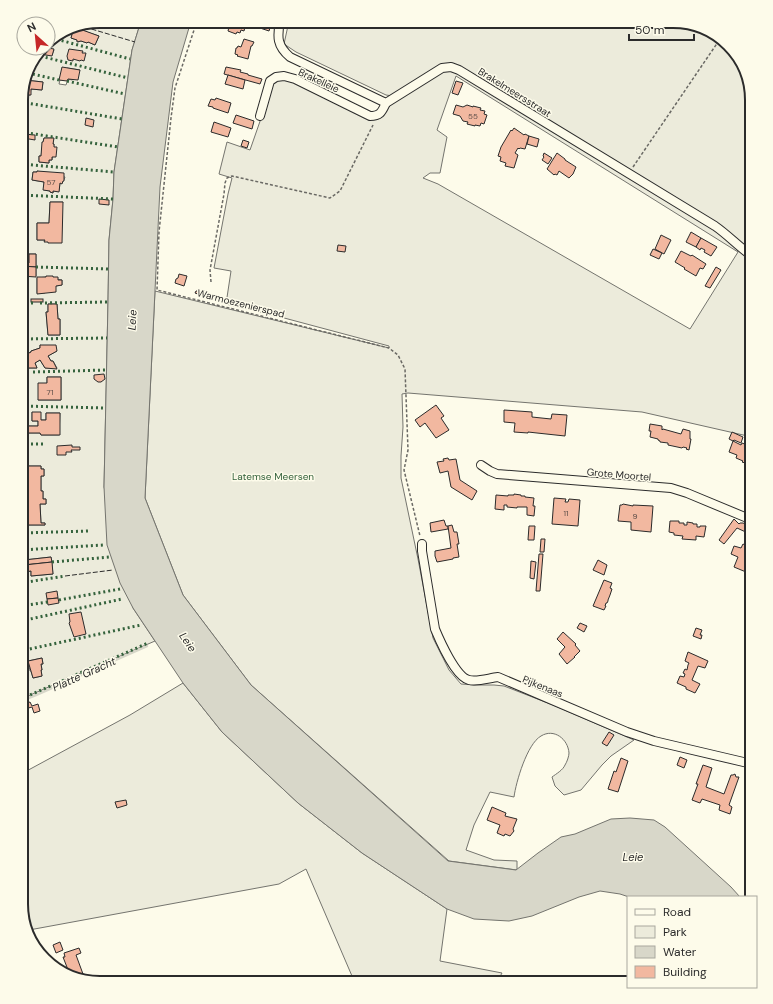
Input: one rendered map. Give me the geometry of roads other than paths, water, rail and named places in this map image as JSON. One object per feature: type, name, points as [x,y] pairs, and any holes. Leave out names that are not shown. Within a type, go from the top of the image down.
[{"type":"street","points":[[279,28],[279,43],[285,53],[290,57],[386,102]]},
{"type":"street","name":"Brakelmeersstraat","points":[[386,102],[442,68],[451,67],[459,70],[715,226],[745,251]]},
{"type":"street","name":"Brakelleie","points":[[260,116],[270,81],[276,77],[284,76],[295,79],[370,116],[379,114],[383,110],[386,102]]},
{"type":"street","name":"Grote Moortel","points":[[481,466],[490,472],[497,474],[671,488],[687,493],[745,517]]},
{"type":"street","name":"Pijkenaas","points":[[422,544],[435,629],[438,638],[451,662],[467,680],[476,681],[498,677],[627,732],[654,741],[745,762]]},
{"type":"water","name":"Leie","points":[[139,28],[189,28],[173,82],[160,187],[145,498],[183,595],[251,685],[448,861],[516,870],[561,837],[575,834],[611,819],[630,818],[654,820],[665,827],[739,896],[627,896],[600,891],[579,897],[532,916],[509,921],[474,919],[447,909],[362,853],[298,803],[222,732],[183,683],[133,608],[120,583],[107,545],[104,487],[109,240],[114,172],[132,50]]},
{"type":"waterway","name":"Platte Gracht","points":[[28,698],[147,646]]},
{"type":"park label","name":"Latemse Meersen","points":[[273,476]]}]
